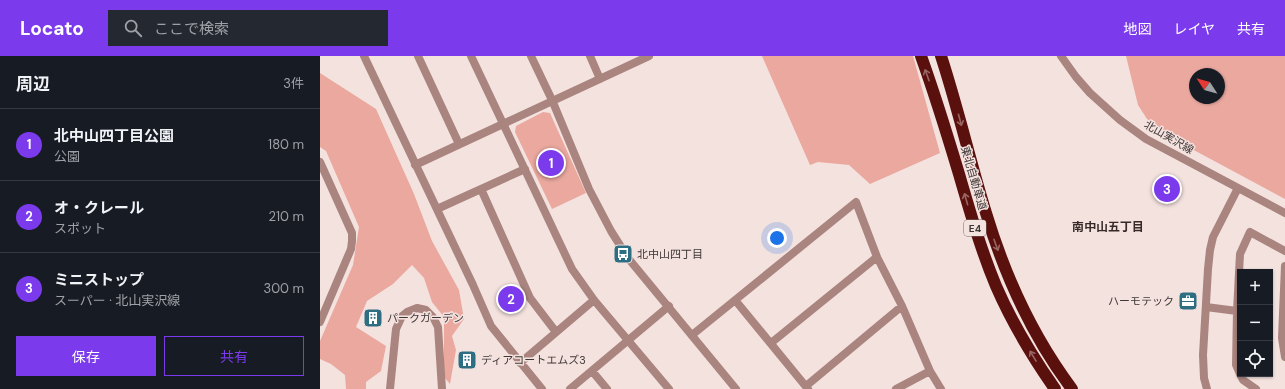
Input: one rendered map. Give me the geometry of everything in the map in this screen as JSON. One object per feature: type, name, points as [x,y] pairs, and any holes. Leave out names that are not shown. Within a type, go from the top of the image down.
[{"type":"highway","name":"東北自動車道","points":[[921,56],[946,131],[972,222],[996,286],[1023,339],[1054,389]]},
{"type":"highway","name":"東北自動車道","points":[[941,56],[986,215],[1007,273],[1032,327],[1049,356],[1072,389]]},
{"type":"street","points":[[364,56],[491,326],[542,389]]},
{"type":"street","points":[[418,56],[459,144]]},
{"type":"street","points":[[471,56],[572,269],[594,300],[669,389]]},
{"type":"street","points":[[530,56],[552,100],[589,190],[611,231],[628,258],[736,389]]},
{"type":"street","points":[[590,56],[600,78]]},
{"type":"street","points":[[415,165],[649,56]]},
{"type":"street","name":"北山実沢線","points":[[1061,56],[1090,93],[1120,120],[1146,139],[1285,213]]},
{"type":"street","points":[[320,162],[352,233],[351,249],[320,322]]},
{"type":"street","points":[[437,209],[525,169]]},
{"type":"street","points":[[1208,389],[1204,378],[1203,368],[1208,269],[1213,237],[1238,188]]},
{"type":"street","points":[[481,189],[530,298],[556,332]]},
{"type":"street","points":[[692,335],[856,202],[877,257],[902,306],[930,370],[941,389]]},
{"type":"street","points":[[1237,305],[1240,254],[1250,232],[1285,251]]},
{"type":"street","points":[[771,343],[877,257]]},
{"type":"street","points":[[1285,266],[1282,338],[1285,357]]},
{"type":"street","points":[[520,363],[594,300]]},
{"type":"street","points":[[735,300],[807,387],[902,306]]},
{"type":"street","points":[[570,389],[669,306]]},
{"type":"street","points":[[1206,307],[1237,311],[1237,367]]},
{"type":"street","points":[[390,389],[396,329],[402,316],[417,308],[426,310],[434,317],[438,327],[442,389]]},
{"type":"street","points":[[896,389],[930,370]]},
{"type":"street","points":[[592,371],[607,389]]},
{"type":"street","points":[[1242,377],[1243,380],[1256,389]]},
{"type":"shaded area","points":[[762,56],[913,56],[940,153],[870,184],[849,165],[818,162],[810,165]]},
{"type":"shaded area","points":[[1126,56],[1285,56],[1285,199],[1190,148],[1147,119],[1138,105]]},
{"type":"shaded area","points":[[320,73],[376,109],[414,194],[432,241],[459,290],[464,319],[452,336],[456,350],[450,384],[445,378],[444,317],[432,302],[424,278],[412,265],[393,284],[367,301],[356,327],[386,346],[381,371],[366,382],[366,389],[346,389],[345,375],[331,364],[320,359],[320,341],[353,265],[359,227],[326,151],[320,147]]},
{"type":"shaded area","points":[[543,112],[550,113],[586,193],[552,209],[515,132],[516,126]]},
{"type":"place","name":"北中山四丁目公園","points":[[551,163]]},
{"type":"place","name":"ミニストップ","points":[[1167,189]]},
{"type":"place","name":"北中山四丁目","points":[[623,254]]},
{"type":"place","name":"オ・クレール","points":[[511,299]]},
{"type":"place","name":"ハーモテック","points":[[1188,301]]},
{"type":"place","name":"パークガーデン","points":[[373,318]]},
{"type":"place","name":"ディアコートエムズ3","points":[[467,360]]},
{"type":"district","name":"南中山五丁目","points":[[1108,227]]}]
